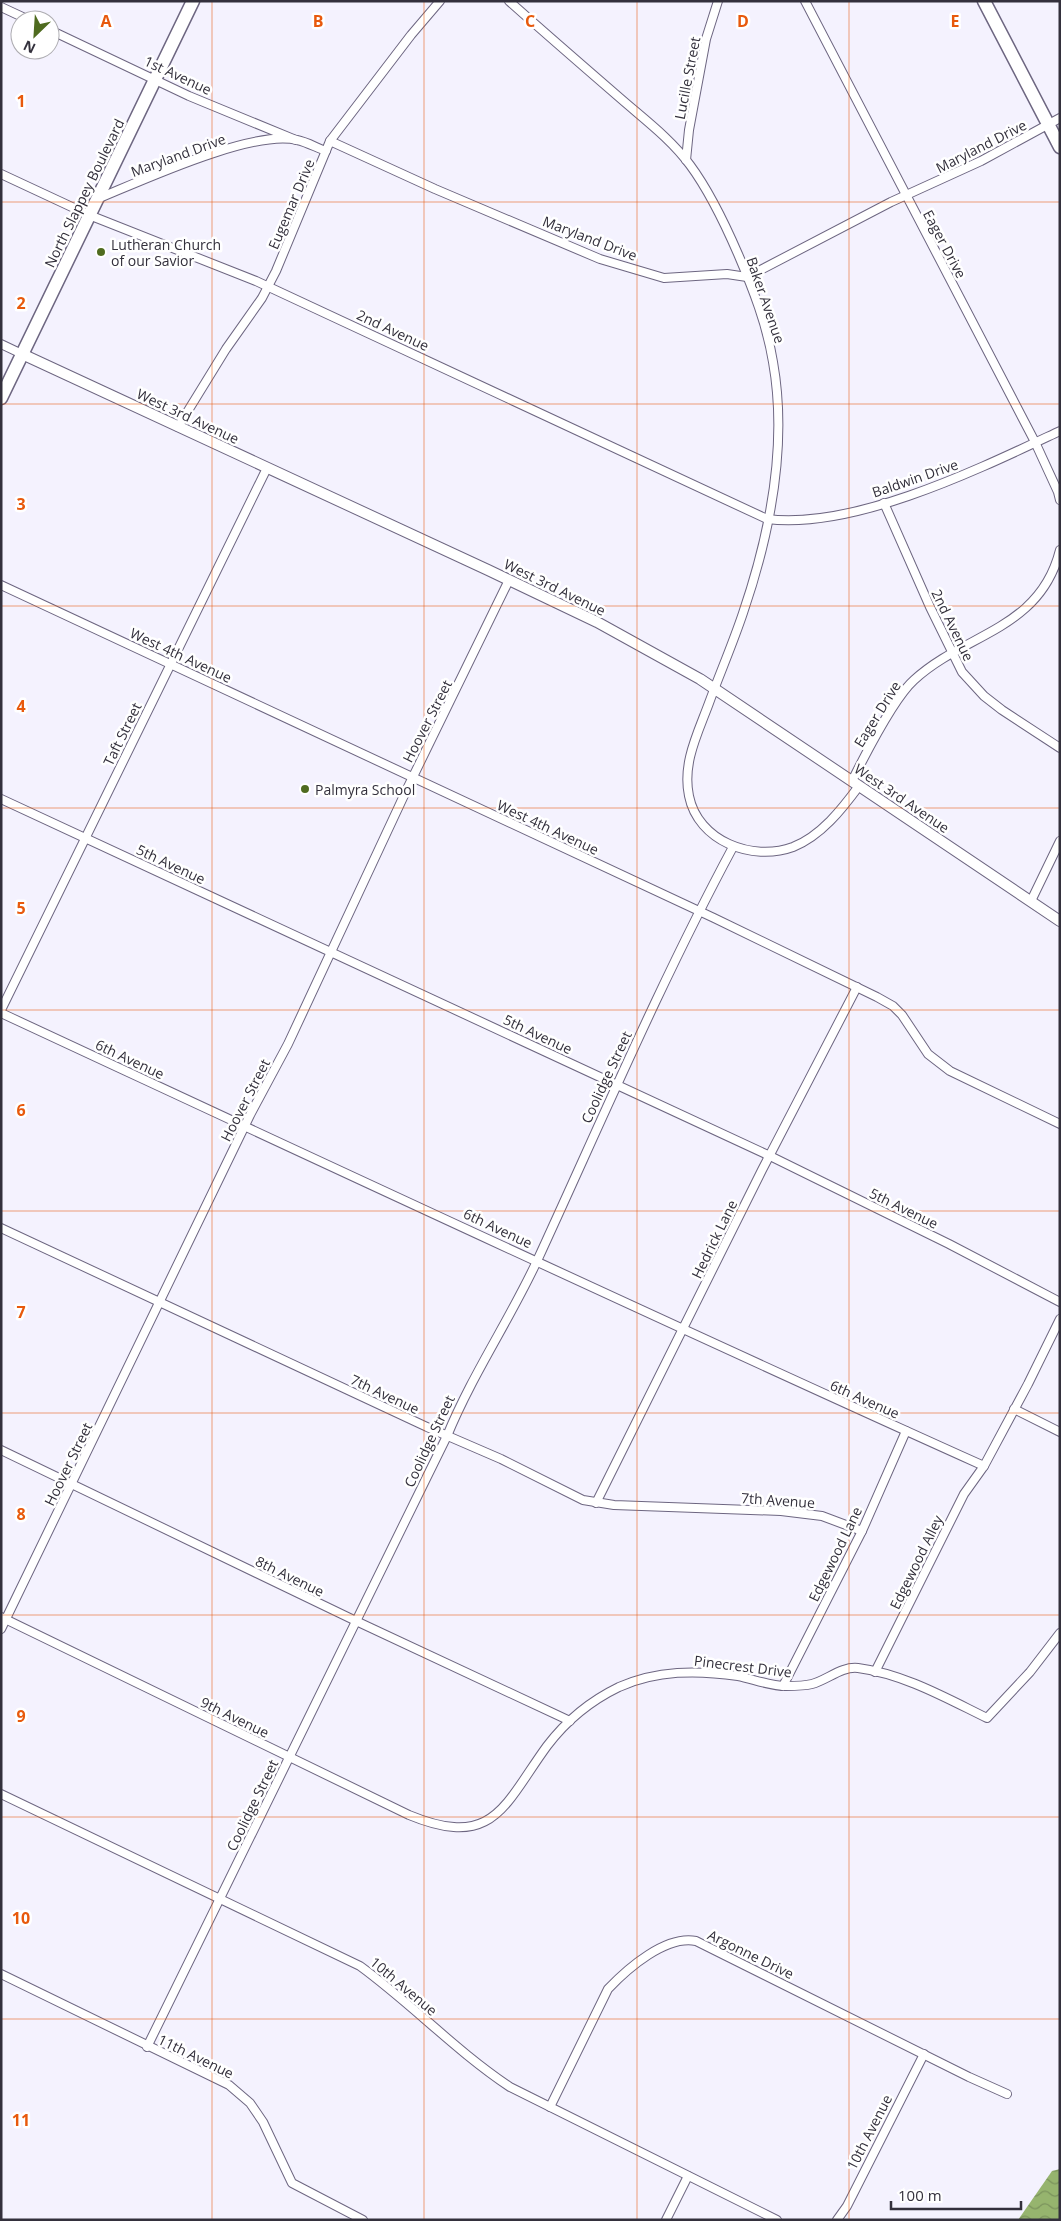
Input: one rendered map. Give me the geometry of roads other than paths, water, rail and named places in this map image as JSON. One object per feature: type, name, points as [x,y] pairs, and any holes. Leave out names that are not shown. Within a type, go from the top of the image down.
[{"type":"main road","name":"North Slappey Boulevard","points":[[1,398],[193,1]]},
{"type":"main road","points":[[984,1],[1060,147]]},
{"type":"street","name":"Eugemar Drive","points":[[178,427],[226,349],[268,286],[294,230],[330,141],[378,76],[440,1]]},
{"type":"street","name":"Baker Avenue","points":[[509,1],[661,133],[686,160],[708,192],[747,276],[767,338],[776,385],[777,433],[770,519],[752,586],[692,749],[688,768],[689,796],[692,807],[703,825],[718,839],[734,847]]},
{"type":"street","name":"Lucille Street","points":[[686,160],[689,130],[706,39],[718,1]]},
{"type":"street","name":"Eager Drive","points":[[805,1],[1035,442],[1060,500]]},
{"type":"street","name":"1st Avenue","points":[[60,35],[257,125],[296,140]]},
{"type":"street","name":"Maryland Drive","points":[[330,141],[435,190],[600,259],[664,278],[727,274],[747,276],[891,202],[907,196],[1049,126],[1060,118]]},
{"type":"street","name":"Maryland Drive","points":[[97,199],[208,155],[268,139],[296,140],[326,151]]},
{"type":"street","name":"2nd Avenue","points":[[1,174],[89,216],[268,286],[649,466],[770,519]]},
{"type":"street","name":"West 3rd Avenue","points":[[1,344],[509,580],[649,650],[714,689],[1060,921]]},
{"type":"street","name":"Baldwin Drive","points":[[770,519],[784,521],[817,518],[884,503],[932,488],[1060,431]]},
{"type":"street","name":"Taft Street","points":[[1,1012],[267,468]]},
{"type":"street","name":"2nd Avenue","points":[[884,503],[962,672],[984,696],[1015,720],[1060,748]]},
{"type":"street","name":"Eager Drive","points":[[734,847],[760,851],[793,847],[829,822],[856,783],[904,692],[923,673],[953,653],[998,629],[1028,608],[1052,574],[1060,550]]},
{"type":"street","name":"Hoover Street","points":[[1,1629],[4,1618],[72,1485],[245,1126],[288,1044],[411,778],[509,580]]},
{"type":"street","name":"West 4th Avenue","points":[[1,585],[857,987],[893,1006],[902,1015],[928,1054],[950,1071],[1060,1124]]},
{"type":"street","name":"5th Avenue","points":[[1,799],[770,1156],[949,1244],[1060,1302]]},
{"type":"street","points":[[1032,901],[1060,841]]},
{"type":"street","name":"Coolidge Street","points":[[147,2047],[475,1374],[537,1260],[616,1084],[734,847]]},
{"type":"street","name":"Hedrick Lane","points":[[596,1503],[857,987]]},
{"type":"street","name":"6th Avenue","points":[[1,1012],[537,1260],[683,1330],[984,1466]]},
{"type":"street","name":"7th Avenue","points":[[1,1228],[446,1436],[501,1459],[572,1496],[614,1506],[781,1510],[822,1516],[862,1531]]},
{"type":"street","points":[[984,1466],[1060,1320]]},
{"type":"street","points":[[1014,1409],[1060,1432]]},
{"type":"street","name":"Edgewood Lane","points":[[783,1686],[862,1531],[906,1431]]},
{"type":"street","name":"8th Avenue","points":[[1,1450],[356,1621],[570,1721]]},
{"type":"street","name":"Edgewood Alley","points":[[875,1672],[964,1494],[984,1466]]},
{"type":"street","name":"9th Avenue","points":[[4,1618],[289,1758],[430,1823],[462,1827]]},
{"type":"street","name":"Pinecrest Drive","points":[[462,1827],[489,1821],[505,1807],[547,1746],[587,1706],[619,1688],[645,1678],[673,1672],[739,1676],[783,1686],[812,1684],[834,1674],[855,1668],[906,1679],[987,1718],[1030,1672],[1060,1633]]},
{"type":"street","name":"10th Avenue","points":[[1,1794],[360,1966],[391,1989],[478,2066],[510,2087],[777,2220]]},
{"type":"street","name":"Argonne Drive","points":[[550,2106],[608,1989],[660,1947],[678,1940],[696,1940],[1007,2094]]},
{"type":"street","name":"11th Avenue","points":[[1,1974],[147,2047],[205,2072],[229,2085],[250,2103],[263,2122],[292,2183],[363,2220]]},
{"type":"street","name":"10th Avenue","points":[[837,2220],[847,2206],[924,2054]]},
{"type":"street","points":[[666,2220],[688,2176]]},
{"type":"water","points":[[1060,2169],[1060,2220],[1018,2220],[1052,2171]]},
{"type":"place","name":"Lutheran Church of our Savior","points":[[101,252]]},
{"type":"place","name":"Palmyra School","points":[[305,789]]}]
